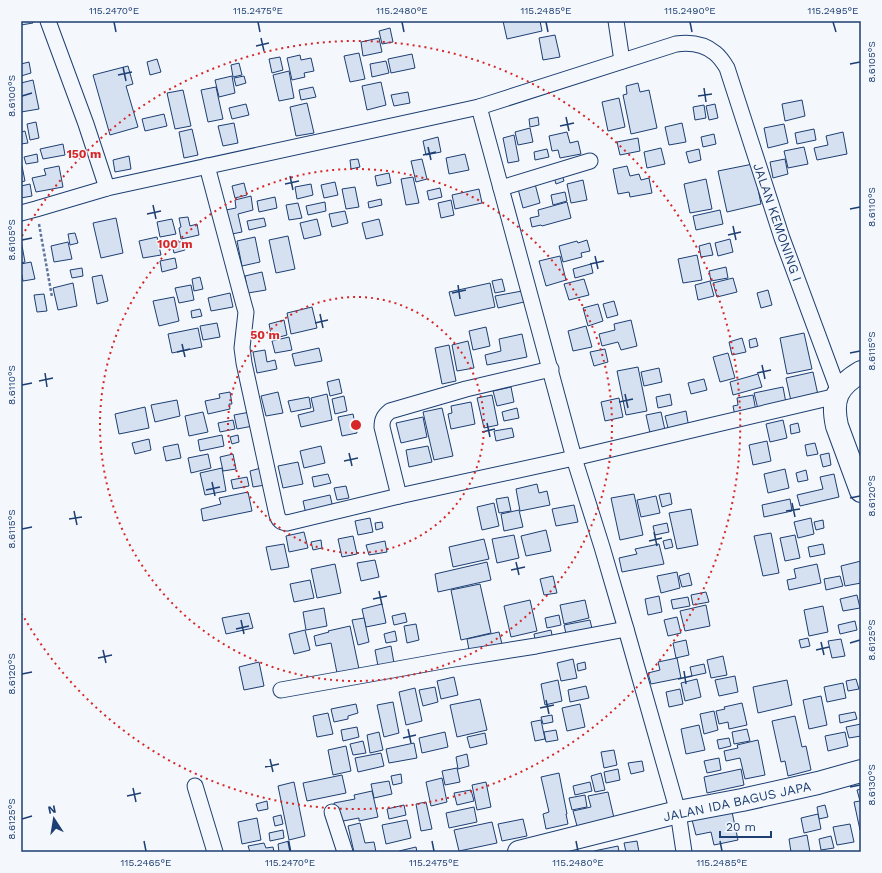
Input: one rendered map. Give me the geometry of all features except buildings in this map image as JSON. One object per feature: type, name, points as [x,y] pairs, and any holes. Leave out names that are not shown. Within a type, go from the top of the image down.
[{"type":"street","points":[[48,21],[86,124],[107,188]]},
{"type":"street","points":[[21,213],[107,188],[479,107],[622,61],[616,21]]},
{"type":"street","name":"JALAN KEMONING I","points":[[622,61],[687,42],[707,48],[716,54],[727,68],[782,238],[838,394]]},
{"type":"street","points":[[479,107],[574,458],[602,547],[678,812],[684,852]]},
{"type":"street","points":[[501,188],[590,161]]},
{"type":"street","points":[[207,166],[246,312],[242,348],[244,363],[277,516],[279,520],[283,522],[287,523],[399,496],[574,458],[838,394]]},
{"type":"street","points":[[399,496],[382,427],[384,415],[390,411],[466,389],[551,369]]},
{"type":"street","points":[[861,372],[853,376],[844,384],[835,402],[834,415],[861,491]]},
{"type":"street","points":[[281,690],[626,629]]},
{"type":"street","name":"JALAN IDA BAGUS JAPA","points":[[519,852],[678,812],[810,785],[861,771]]},
{"type":"street","points":[[195,786],[215,852]]},
{"type":"street","points":[[332,812],[345,852]]},
{"type":"path","points":[[36,209],[52,297]]}]
